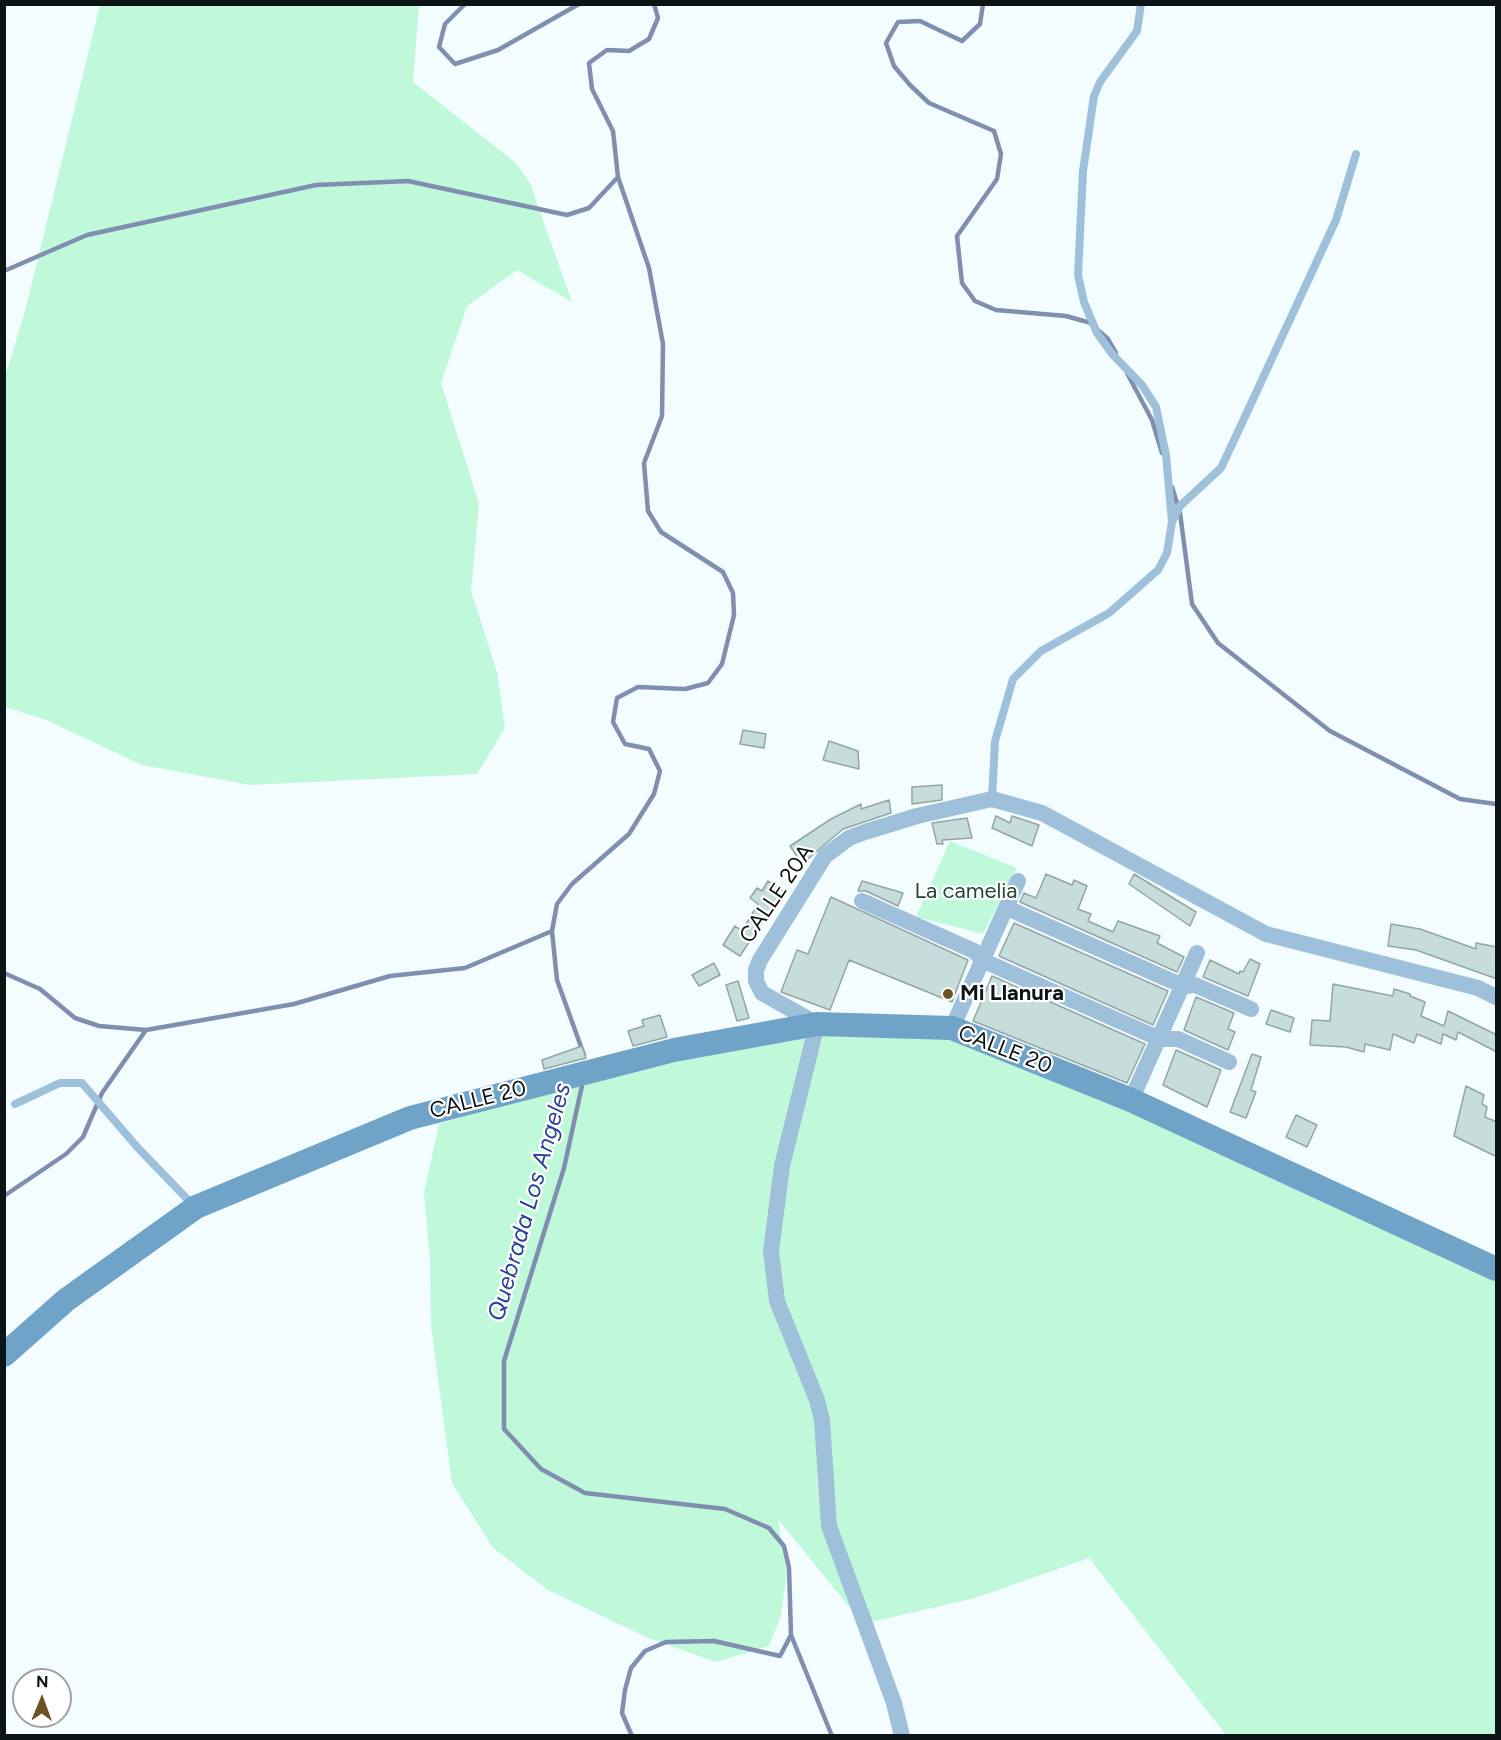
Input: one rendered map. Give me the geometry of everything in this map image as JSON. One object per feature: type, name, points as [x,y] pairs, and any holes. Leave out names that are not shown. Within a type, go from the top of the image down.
[{"type":"main road","name":"CALLE 20","points":[[4,1355],[66,1300],[196,1208],[410,1118],[674,1050],[817,1024],[952,1028],[1131,1100],[1497,1269]]},
{"type":"street","points":[[992,799],[1042,813],[1266,934],[1478,988],[1497,997]]},
{"type":"street","name":"CALLE 20A","points":[[817,1024],[762,993],[756,981],[756,970],[825,856],[849,838],[866,832],[917,816],[992,799]]},
{"type":"street","points":[[952,1028],[1018,881]]},
{"type":"street","points":[[862,901],[974,951],[984,961],[1160,1039],[1178,1039],[1229,1062]]},
{"type":"street","points":[[1006,908],[1183,986],[1196,985],[1251,1009]]},
{"type":"street","points":[[1131,1100],[1197,953]]},
{"type":"street","points":[[817,1024],[782,1166],[771,1251],[777,1301],[817,1400],[822,1420],[829,1526],[894,1702],[902,1736]]},
{"type":"lane","points":[[992,799],[995,741],[1013,679],[1041,651],[1109,613],[1139,590],[1158,570],[1167,553],[1172,522],[1166,455],[1156,407],[1142,385],[1113,355],[1097,333],[1083,302],[1078,275],[1083,171],[1094,96],[1100,82],[1137,31],[1142,4]]},
{"type":"lane","points":[[1172,522],[1180,506],[1221,468],[1336,220],[1356,154]]},
{"type":"lane","points":[[15,1104],[60,1083],[82,1083],[138,1148],[196,1208]]},
{"type":"green space","points":[[100,5],[419,5],[413,82],[516,163],[530,183],[572,302],[517,270],[467,306],[441,383],[479,504],[471,591],[497,672],[505,728],[477,774],[250,785],[142,765],[46,720],[5,707],[5,377],[25,311]]},
{"type":"green space","name":"La camelia","points":[[950,841],[1017,868],[983,934],[916,917]]},
{"type":"green space","points":[[803,1033],[980,1038],[1496,1267],[1496,1735],[1226,1735],[1089,1558],[975,1598],[863,1624],[778,1519],[787,1572],[781,1616],[769,1646],[716,1662],[648,1638],[548,1590],[493,1548],[452,1483],[431,1327],[430,1260],[424,1193],[439,1124],[657,1059]]},
{"type":"building","points":[[743,730],[766,734],[764,748],[740,744]]},
{"type":"building","points":[[829,741],[858,751],[859,769],[823,760]]},
{"type":"building","points":[[942,785],[942,800],[912,804],[912,787]]},
{"type":"building","points":[[889,800],[891,813],[843,829],[802,864],[790,846],[831,819],[861,804],[861,809]]},
{"type":"building","points":[[996,816],[1010,823],[1012,816],[1039,825],[1032,846],[992,828]]},
{"type":"building","points":[[967,818],[972,838],[942,840],[943,844],[937,844],[932,823]]},
{"type":"building","points":[[1046,874],[1072,885],[1074,880],[1087,886],[1078,909],[1091,914],[1088,921],[1113,932],[1118,921],[1160,936],[1157,943],[1184,957],[1177,972],[1020,902],[1024,893],[1036,898]]},
{"type":"building","points":[[1134,874],[1196,912],[1190,926],[1129,884]]},
{"type":"building","points":[[768,881],[783,891],[740,956],[723,945],[735,926],[742,931],[758,904],[750,898],[757,888],[762,891]]},
{"type":"building","points":[[862,881],[903,893],[898,906],[866,891],[858,891]]},
{"type":"building","points":[[831,897],[968,960],[952,1002],[849,960],[830,1010],[781,992],[797,950],[808,954]]},
{"type":"building","points":[[1014,923],[1168,991],[1153,1025],[999,956]]},
{"type":"building","points":[[1391,924],[1420,929],[1476,949],[1476,943],[1497,947],[1497,979],[1416,950],[1388,946]]},
{"type":"building","points":[[1250,959],[1260,964],[1248,996],[1203,977],[1210,960],[1239,974],[1240,971],[1243,972]]},
{"type":"building","points":[[714,963],[720,975],[699,986],[692,975]]},
{"type":"building","points":[[992,976],[1145,1044],[1127,1083],[973,1021]]},
{"type":"building","points":[[738,981],[749,1018],[737,1021],[726,985]]},
{"type":"building","points":[[1333,984],[1393,996],[1394,989],[1410,994],[1425,1002],[1421,1016],[1444,1026],[1448,1011],[1497,1035],[1497,1052],[1458,1032],[1456,1040],[1443,1034],[1441,1044],[1417,1034],[1414,1043],[1393,1034],[1390,1050],[1365,1044],[1364,1052],[1346,1047],[1310,1045],[1312,1020],[1330,1021]]},
{"type":"building","points":[[1196,997],[1234,1013],[1228,1029],[1235,1032],[1228,1050],[1184,1030]]},
{"type":"building","points":[[1271,1010],[1294,1018],[1290,1032],[1266,1024]]},
{"type":"building","points":[[660,1015],[667,1037],[633,1046],[628,1031],[644,1026],[642,1020]]},
{"type":"building","points":[[582,1046],[586,1058],[544,1069],[542,1060]]},
{"type":"building","points":[[1176,1050],[1221,1070],[1207,1107],[1163,1085]]},
{"type":"building","points":[[1252,1054],[1261,1057],[1251,1090],[1256,1092],[1246,1118],[1230,1112]]},
{"type":"building","points":[[1466,1086],[1484,1095],[1482,1104],[1487,1107],[1485,1117],[1497,1122],[1497,1157],[1454,1136]]},
{"type":"building","points":[[1296,1115],[1317,1125],[1307,1147],[1286,1137]]},
{"type":"waterway","name":"Quebrada Los Angeles","points":[[465,4],[445,24],[439,47],[455,64],[498,50],[579,4]]},
{"type":"waterway","name":"Quebrada Los Angeles","points":[[584,1055],[557,980],[552,931],[557,904],[572,884],[629,834],[654,794],[660,771],[649,749],[625,744],[613,722],[617,698],[638,687],[685,689],[708,683],[722,664],[734,615],[733,593],[723,572],[661,532],[648,511],[644,463],[662,416],[663,344],[649,268],[618,177],[613,131],[592,89],[589,63],[607,50],[629,51],[649,39],[658,18],[654,4]]},
{"type":"waterway","points":[[983,4],[980,24],[962,41],[920,21],[898,22],[886,43],[894,66],[929,103],[994,131],[1001,154],[997,179],[957,236],[962,283],[975,301],[996,310],[1066,316],[1091,323]]},
{"type":"waterway","points":[[4,271],[87,235],[316,185],[408,181],[567,215],[589,208],[618,177]]},
{"type":"waterway","points":[[1099,331],[1108,339],[1116,353]]},
{"type":"waterway","points":[[1127,373],[1152,420],[1162,453]]},
{"type":"waterway","points":[[1172,487],[1180,513],[1192,604],[1218,643],[1330,731],[1460,799],[1496,804]]},
{"type":"waterway","points":[[4,973],[40,989],[75,1018],[99,1026],[146,1030],[294,1004],[390,976],[465,968],[552,931]]},
{"type":"waterway","points":[[4,1196],[66,1154],[83,1137],[102,1093],[146,1030]]},
{"type":"waterway","name":"Quebrada Los Angeles","points":[[583,1081],[564,1168],[504,1361],[504,1429],[541,1469],[585,1493],[725,1509],[769,1528],[784,1546],[789,1568],[791,1635],[780,1656],[714,1641],[666,1642],[645,1651],[631,1668],[625,1690],[622,1713],[632,1736]]},
{"type":"waterway","points":[[791,1635],[832,1736]]},
{"type":"place","name":"Mi Llanura","points":[[948,994]]}]
